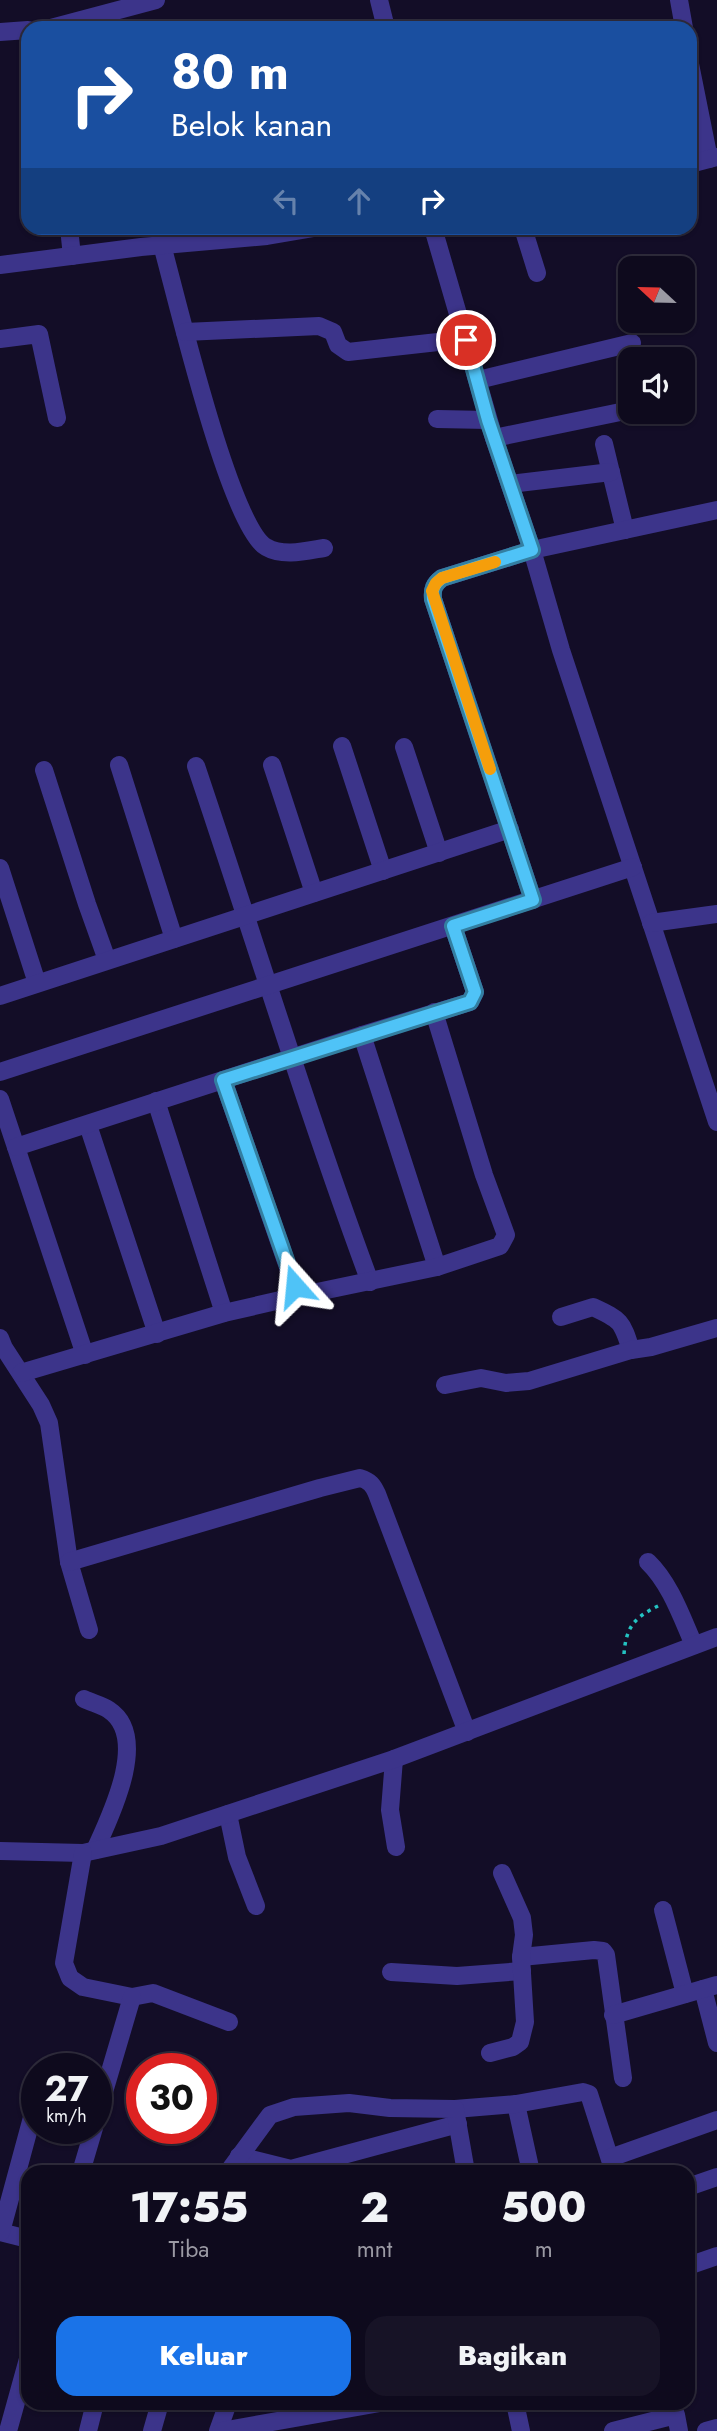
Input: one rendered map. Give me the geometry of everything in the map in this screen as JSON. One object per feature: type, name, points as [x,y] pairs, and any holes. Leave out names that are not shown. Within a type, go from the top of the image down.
[{"type":"street","points":[[77,21],[156,0]]},
{"type":"street","points":[[379,0],[384,21]]},
{"type":"street","points":[[679,0],[683,21]]},
{"type":"street","points":[[0,32],[21,30]]},
{"type":"street","points":[[697,93],[713,158]]},
{"type":"street","points":[[70,235],[72,256]]},
{"type":"street","points":[[0,265],[162,245],[273,235]]},
{"type":"street","points":[[435,235],[488,420],[532,550],[561,650],[717,1122]]},
{"type":"street","points":[[525,235],[537,273]]},
{"type":"street","points":[[162,245],[213,434],[226,474],[252,536],[267,548],[286,553],[324,548]]},
{"type":"street","points":[[186,332],[319,326],[333,332],[338,345],[348,352],[466,340]]},
{"type":"street","points":[[0,339],[39,334],[57,418]]},
{"type":"street","points":[[478,380],[632,343]]},
{"type":"street","points":[[494,438],[618,412]]},
{"type":"street","points":[[437,419],[488,420]]},
{"type":"street","points":[[604,444],[625,530]]},
{"type":"street","points":[[510,484],[611,472]]},
{"type":"street","points":[[533,900],[432,591],[442,578],[532,550],[717,510]]},
{"type":"street","points":[[342,746],[383,871]]},
{"type":"street","points":[[404,747],[439,853]]},
{"type":"street","points":[[119,765],[174,940]]},
{"type":"street","points":[[272,765],[314,893]]},
{"type":"street","points":[[196,766],[329,1170],[370,1282]]},
{"type":"street","points":[[44,771],[107,960]]},
{"type":"street","points":[[0,996],[510,829]]},
{"type":"street","points":[[0,1072],[633,867]]},
{"type":"street","points":[[0,868],[37,983]]},
{"type":"street","points":[[651,923],[717,914]]},
{"type":"street","points":[[16,1147],[434,1012],[464,1005],[474,998],[473,985],[453,926]]},
{"type":"street","points":[[21,1373],[224,1313],[437,1267],[500,1245],[506,1235],[484,1175],[434,1012]]},
{"type":"street","points":[[362,1035],[437,1267]]},
{"type":"street","points":[[223,1080],[298,1296]]},
{"type":"street","points":[[0,1100],[85,1355]]},
{"type":"street","points":[[156,1101],[224,1313]]},
{"type":"street","points":[[88,1125],[157,1334]]},
{"type":"street","points":[[561,1317],[593,1307],[611,1315],[624,1326],[631,1350]]},
{"type":"street","points":[[444,1385],[481,1378],[506,1383],[528,1381],[717,1328]]},
{"type":"street","points":[[1,1344],[41,1405],[49,1423],[69,1562],[89,1630]]},
{"type":"street","points":[[69,1562],[320,1488],[360,1478],[367,1480],[372,1483],[377,1494],[467,1731]]},
{"type":"street","points":[[648,1562],[673,1600],[694,1646]]},
{"type":"street","points":[[0,1851],[89,1852],[161,1836],[394,1759],[717,1637]]},
{"type":"street","points":[[84,1699],[109,1710],[122,1723],[127,1735],[126,1764],[116,1805],[89,1852],[64,1962],[70,1978],[83,1987],[132,1997],[153,1993],[229,2022]]},
{"type":"street","points":[[394,1759],[390,1810],[397,1847]]},
{"type":"street","points":[[228,1814],[237,1857],[257,1906]]},
{"type":"street","points":[[490,2053],[513,2047],[520,2042],[523,2034],[522,1918],[502,1873]]},
{"type":"street","points":[[663,1910],[685,1994]]},
{"type":"street","points":[[391,1972],[457,1976],[594,1950],[603,1951],[606,1955],[623,2078]]},
{"type":"street","points":[[613,2015],[710,1987],[717,2043]]},
{"type":"street","points":[[112,2055],[132,1997]]},
{"type":"street","points":[[305,2165],[456,2116],[583,2092],[589,2094],[612,2165],[717,2120]]},
{"type":"street","points":[[233,2165],[270,2115],[294,2107],[349,2103],[456,2116]]},
{"type":"street","points":[[516,2104],[529,2165]]},
{"type":"street","points":[[456,2116],[465,2165]]},
{"type":"street","points":[[21,2237],[0,2232],[24,2144]]},
{"type":"street","points":[[83,2165],[89,2144]]},
{"type":"street","points":[[239,2156],[272,2165]]},
{"type":"street","points":[[695,2184],[717,2177]]},
{"type":"street","points":[[695,2264],[717,2256]]},
{"type":"street","points":[[8,2431],[21,2384]]},
{"type":"street","points":[[88,2431],[93,2410]]},
{"type":"street","points":[[152,2431],[158,2410]]},
{"type":"street","points":[[226,2410],[220,2431],[340,2410]]},
{"type":"street","points":[[517,2410],[522,2431]]},
{"type":"street","points":[[613,2431],[676,2416]]},
{"type":"street","points":[[706,2431],[717,2428]]},
{"type":"path","points":[[628,1670],[624,1654],[630,1628],[640,1615],[673,1600]]},
{"type":"slow traffic","points":[[490,769],[432,591],[442,578],[495,562]]},
{"type":"route","points":[[295,1286],[223,1080],[470,1002],[475,992],[453,926],[533,900],[432,591],[442,578],[532,550],[488,420],[466,340]]}]
